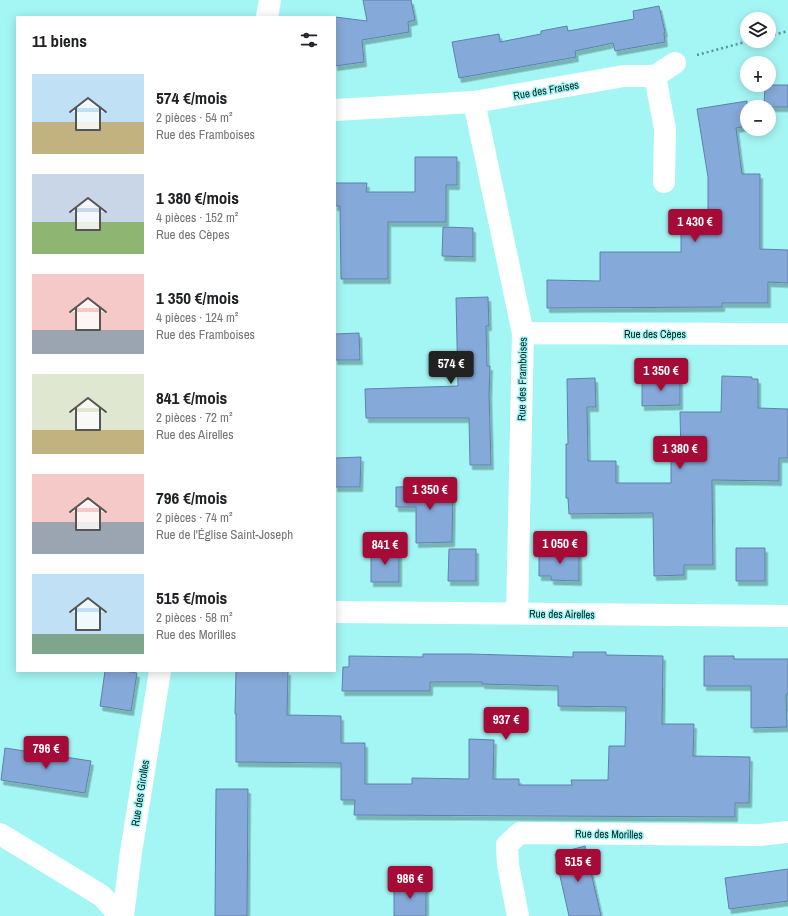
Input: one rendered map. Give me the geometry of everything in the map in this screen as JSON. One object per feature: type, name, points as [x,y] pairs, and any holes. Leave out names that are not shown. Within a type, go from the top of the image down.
[{"type":"street","points":[[267,16],[270,0]]},
{"type":"street","points":[[664,182],[665,129],[655,76],[675,63]]},
{"type":"street","name":"Rue des Fraises","points":[[336,110],[474,102],[624,76],[655,76]]},
{"type":"street","name":"Rue des Framboises","points":[[474,102],[523,333],[517,613]]},
{"type":"street","name":"Rue des Cèpes","points":[[523,333],[788,334]]},
{"type":"street","name":"Rue des Airelles","points":[[336,612],[788,616]]},
{"type":"street","name":"Rue des Girolles","points":[[122,916],[160,672]]},
{"type":"street","name":"Rue des Morilles","points":[[518,916],[508,864],[506,844],[520,833],[759,835],[788,832]]},
{"type":"street","points":[[0,834],[102,896],[122,916]]},
{"type":"path","points":[[776,34],[788,31]]},
{"type":"path","points":[[675,63],[712,50],[740,43]]},
{"type":"building","points":[[363,0],[411,0],[415,20],[408,22],[409,32],[362,40],[364,62],[336,66],[336,17],[367,21]]},
{"type":"building","points":[[659,6],[665,32],[665,42],[615,51],[613,43],[575,51],[576,57],[459,78],[452,42],[499,34],[500,42],[541,34],[541,31],[567,26],[568,31],[634,19],[633,11]]},
{"type":"building","points":[[776,85],[788,85],[788,107],[776,107],[776,100],[764,100],[765,92],[776,92]]},
{"type":"building","points":[[740,102],[740,127],[736,128],[742,174],[760,174],[760,249],[788,250],[788,283],[768,282],[768,303],[722,303],[722,307],[547,308],[547,280],[600,281],[600,252],[681,252],[681,226],[708,226],[708,177],[697,109]]},
{"type":"building","points":[[415,157],[457,157],[457,185],[446,185],[446,222],[388,222],[388,279],[341,279],[340,206],[336,206],[336,183],[367,183],[366,192],[415,192]]},
{"type":"building","points":[[443,227],[473,228],[473,257],[442,256]]},
{"type":"building","points":[[488,297],[489,326],[486,326],[487,366],[490,366],[489,394],[491,465],[470,465],[469,418],[366,418],[365,389],[458,386],[456,298]]},
{"type":"building","points":[[359,333],[360,360],[336,360],[336,334]]},
{"type":"building","points":[[722,376],[752,377],[752,379],[758,379],[758,408],[788,409],[788,458],[779,458],[779,481],[712,480],[713,565],[684,565],[684,575],[654,576],[653,513],[569,514],[568,498],[566,498],[566,444],[568,444],[567,379],[595,378],[596,407],[587,407],[588,461],[616,461],[616,483],[671,483],[671,457],[681,457],[680,412],[721,412]]},
{"type":"building","points":[[642,378],[680,378],[680,405],[642,406]]},
{"type":"building","points":[[361,457],[360,487],[336,487],[336,458]]},
{"type":"building","points":[[453,486],[452,542],[416,543],[416,507],[396,507],[396,487]]},
{"type":"building","points":[[736,548],[765,548],[765,581],[736,581]]},
{"type":"building","points":[[449,549],[476,549],[476,581],[448,581]]},
{"type":"building","points":[[371,550],[399,550],[399,582],[371,582]]},
{"type":"building","points":[[539,551],[579,551],[579,581],[551,580],[551,576],[539,576]]},
{"type":"building","points":[[573,652],[606,652],[606,655],[663,656],[662,724],[694,724],[693,756],[750,757],[749,803],[735,803],[735,817],[354,815],[355,800],[341,800],[341,763],[236,762],[236,672],[288,672],[287,715],[341,716],[341,743],[365,743],[365,784],[412,784],[412,778],[469,779],[469,739],[494,740],[493,779],[519,779],[519,785],[572,785],[571,780],[608,780],[609,746],[625,746],[626,707],[558,706],[558,686],[482,684],[482,682],[430,682],[430,691],[342,691],[343,667],[349,667],[349,656],[423,657],[423,654],[469,654],[573,657]]},
{"type":"building","points":[[704,656],[734,656],[734,659],[788,659],[788,694],[786,694],[787,727],[751,728],[751,686],[704,686]]},
{"type":"building","points":[[105,672],[137,673],[131,711],[100,706]]},
{"type":"building","points":[[5,748],[91,761],[85,793],[1,780]]},
{"type":"building","points":[[216,789],[248,789],[247,916],[215,916]]},
{"type":"building","points":[[585,846],[601,916],[569,916],[555,854]]},
{"type":"building","points":[[788,869],[788,901],[729,909],[725,878]]},
{"type":"building","points":[[394,884],[426,884],[426,916],[394,916]]}]
